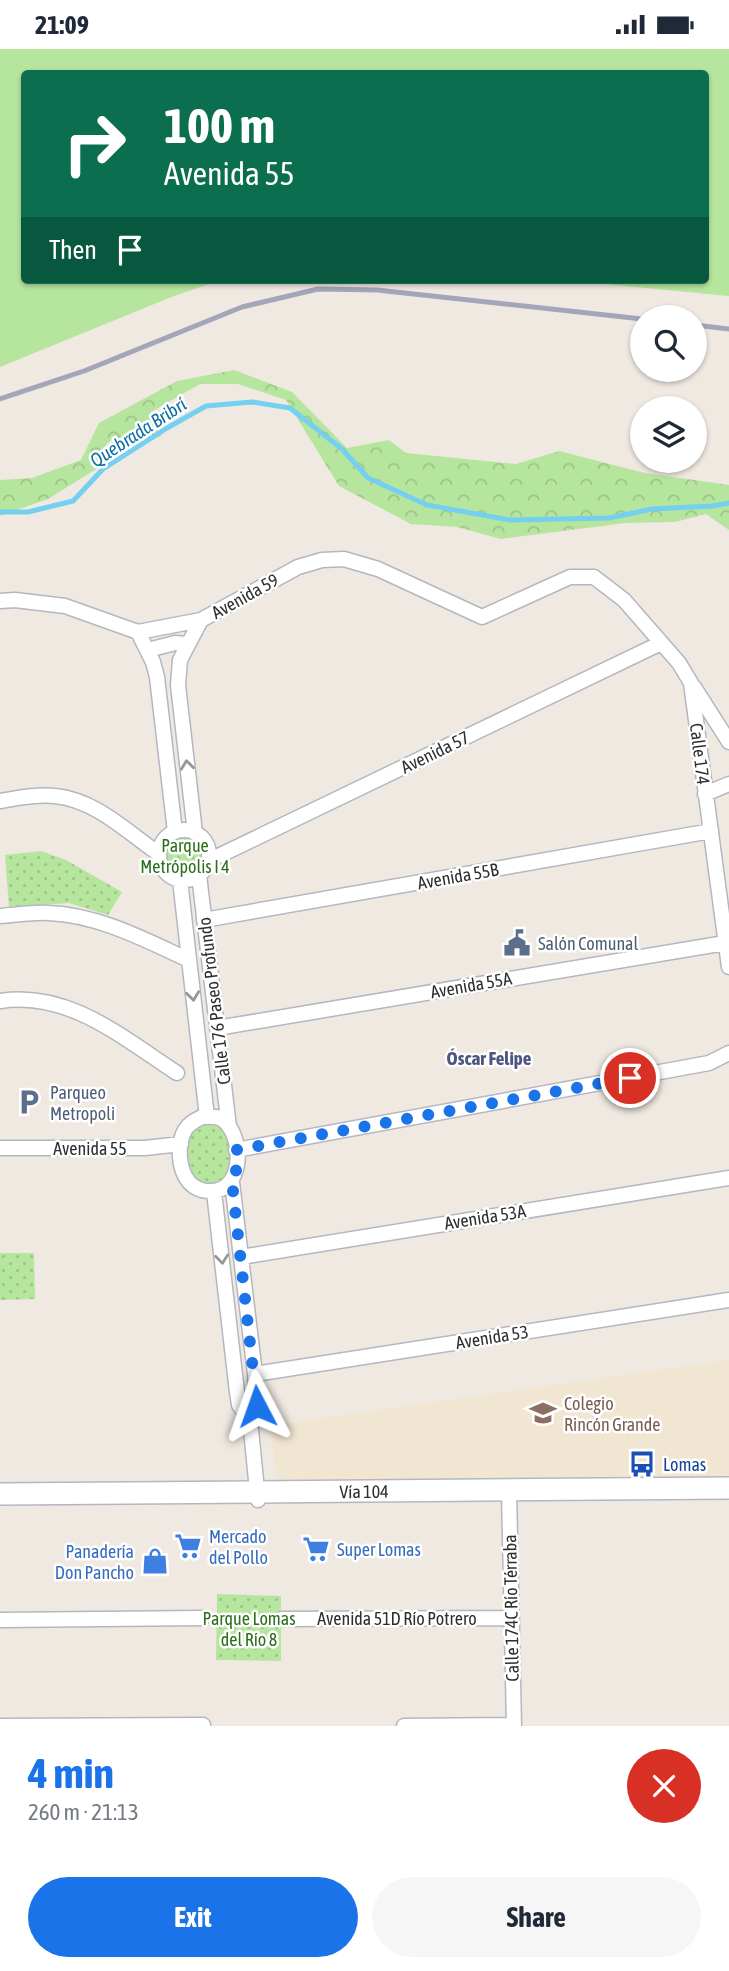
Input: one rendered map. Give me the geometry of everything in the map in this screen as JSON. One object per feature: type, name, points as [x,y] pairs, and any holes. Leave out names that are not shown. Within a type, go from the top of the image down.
[{"type":"main road","name":"Vía 104","points":[[0,1494],[509,1494],[729,1488]]},
{"type":"main road","name":"Vía 104","points":[[509,1494],[729,1497]]},
{"type":"main road","name":"Vía 104","points":[[0,1503],[258,1496]]},
{"type":"street","name":"Avenida 59","points":[[138,632],[201,620],[298,567],[322,560],[344,559],[378,569],[482,617],[570,577],[594,577]]},
{"type":"street","name":"Calle 174","points":[[594,577],[624,600],[679,663],[691,683],[729,967]]},
{"type":"street","points":[[0,601],[65,605],[138,632],[148,650],[157,677],[175,832]]},
{"type":"street","points":[[195,833],[178,685],[180,660],[201,620]]},
{"type":"street","points":[[148,650],[175,643],[187,644]]},
{"type":"street","name":"Avenida 57","points":[[208,861],[661,643]]},
{"type":"street","points":[[691,683],[729,742]]},
{"type":"street","points":[[705,794],[729,784]]},
{"type":"street","points":[[0,801],[56,796],[80,801],[97,809],[159,854],[165,871],[180,880],[193,879],[199,875],[208,861],[207,845],[195,833],[185,830],[175,832],[162,845],[159,854]]},
{"type":"street","name":"Avenida 55B","points":[[204,920],[711,831]]},
{"type":"street","name":"Calle 176 Paseo Profundo","points":[[199,875],[229,1127]]},
{"type":"street","name":"Calle 176 Paseo Profundo","points":[[180,880],[207,1117]]},
{"type":"street","points":[[0,916],[50,913],[85,918],[189,960]]},
{"type":"street","name":"Avenida 55A","points":[[217,1028],[725,943]]},
{"type":"street","points":[[0,1001],[30,998],[64,1005],[108,1027],[177,1073]]},
{"type":"street","points":[[236,1150],[709,1063],[729,1053]]},
{"type":"street","points":[[232,1182],[214,1192],[203,1191],[189,1183],[182,1169],[181,1144],[184,1131],[191,1123],[207,1117],[217,1117],[229,1127],[236,1150],[236,1172],[232,1182],[257,1406],[250,1420]]},
{"type":"street","name":"Avenida 55","points":[[0,1148],[145,1148],[181,1144]]},
{"type":"street","name":"Avenida 53A","points":[[241,1257],[729,1178]]},
{"type":"street","points":[[214,1192],[237,1392],[239,1405],[250,1420],[258,1496]]},
{"type":"street","name":"Avenida 53","points":[[255,1374],[729,1300]]},
{"type":"street","name":"Calle 174C Río Térraba","points":[[509,1494],[514,1725]]},
{"type":"street","points":[[0,1620],[203,1618]]},
{"type":"street","name":"Avenida 51D Río Potrero","points":[[282,1619],[512,1618]]},
{"type":"street","points":[[0,1726],[203,1725]]},
{"type":"street","points":[[404,1726],[514,1725]]},
{"type":"shaded area","name":"Colegio Rincón Grande","points":[[729,1360],[729,1481],[277,1479],[270,1426]]},
{"type":"green space","points":[[0,49],[729,49],[729,296],[604,284],[709,284],[709,70],[21,70],[21,284],[209,284],[0,367]]},
{"type":"green space","points":[[234,370],[292,392],[347,448],[389,440],[406,453],[516,464],[559,451],[630,469],[630,473],[729,485],[729,530],[706,514],[675,522],[625,523],[501,539],[457,527],[411,524],[339,486],[286,400],[238,384],[200,384],[151,412],[161,437],[112,439],[101,450],[98,468],[48,499],[0,516],[0,480],[32,478],[81,460],[99,423],[177,381]]},
{"type":"green space","name":"Parque Metrópolis I 4","points":[[185,835],[199,841],[205,855],[199,869],[185,875],[171,869],[165,855],[171,841]]},
{"type":"green space","points":[[41,851],[66,860],[122,892],[108,915],[69,903],[9,907],[5,855]]},
{"type":"green space","points":[[204,1123],[217,1123],[230,1136],[233,1166],[222,1183],[207,1185],[197,1181],[187,1166],[187,1146],[196,1129]]},
{"type":"green space","points":[[0,1253],[34,1253],[35,1299],[0,1300]]},
{"type":"green space","name":"Parque Lomas del Río 8","points":[[217,1594],[281,1596],[281,1661],[216,1660]]},
{"type":"waterway","name":"Quebrada Bribrí","points":[[0,512],[28,512],[73,501],[103,469],[206,406],[252,402],[290,408],[342,449],[368,478],[427,505],[510,520],[609,518],[652,509],[729,503]]},
{"type":"railway","points":[[0,399],[84,371],[242,307],[318,289],[377,290],[630,318]]},
{"type":"railway","points":[[707,326],[729,329]]},
{"type":"place","name":"Salón Comunal","points":[[517,943]]},
{"type":"place","name":"Parqueo Metropoli","points":[[29,1102]]},
{"type":"place","name":"Colegio Rincón Grande","points":[[543,1413]]},
{"type":"place","name":"Lomas","points":[[642,1464]]},
{"type":"place","name":"Mercado del Pollo","points":[[188,1546]]},
{"type":"place","name":"Super Lomas","points":[[316,1549]]},
{"type":"place","name":"Panadería Don Pancho","points":[[155,1561]]},
{"type":"district","name":"Óscar Felipe","points":[[489,1058]]},
{"type":"route","points":[[257,1406],[232,1182],[236,1172],[236,1150],[630,1078]]}]
